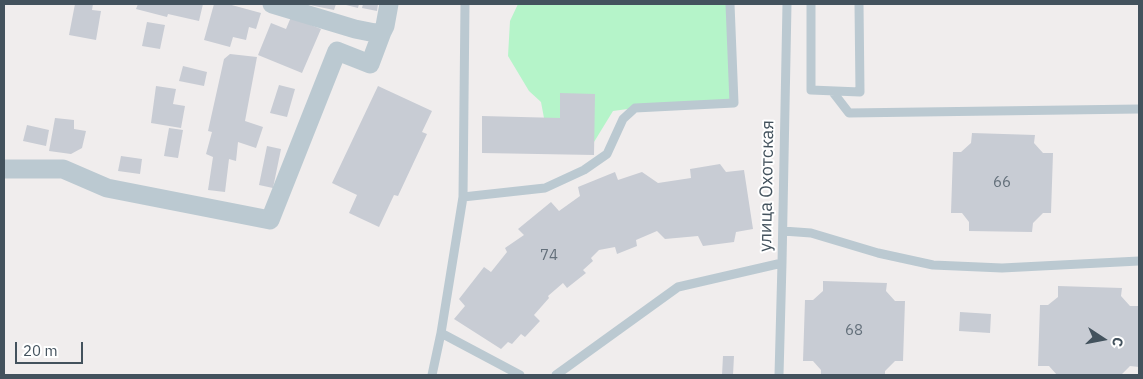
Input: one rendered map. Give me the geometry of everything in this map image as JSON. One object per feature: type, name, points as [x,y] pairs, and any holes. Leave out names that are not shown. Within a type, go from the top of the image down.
[{"type":"street","points":[[272,4],[355,29],[375,33],[382,32]]},
{"type":"street","points":[[4,169],[63,169],[107,188],[270,220],[337,51],[370,64],[385,26],[389,4]]},
{"type":"lane","points":[[432,375],[441,333],[463,197],[465,4]]},
{"type":"lane","points":[[463,197],[545,188],[584,170],[607,154],[623,119],[635,108],[734,103],[730,4]]},
{"type":"lane","name":"улица Охотская","points":[[556,375],[678,287],[782,263],[787,4]]},
{"type":"lane","points":[[812,4],[811,90],[860,92],[860,4]]},
{"type":"lane","points":[[832,91],[849,114],[1139,109]]},
{"type":"lane","points":[[783,231],[811,233],[878,253],[932,265],[1002,268],[1139,261]]},
{"type":"lane","points":[[778,375],[782,263]]},
{"type":"lane","points":[[441,333],[520,375]]},
{"type":"green space","points":[[518,4],[730,4],[734,103],[642,107],[613,111],[594,142],[561,93],[560,118],[544,118],[541,102],[529,91],[508,56],[510,21]]},
{"type":"building","points":[[75,4],[93,4],[92,10],[101,11],[96,40],[69,35]]},
{"type":"building","points":[[138,4],[203,4],[199,21],[168,14],[167,17],[136,9]]},
{"type":"building","points":[[214,4],[228,4],[261,13],[256,29],[249,27],[246,40],[233,37],[230,47],[204,40]]},
{"type":"building","points":[[305,4],[336,4],[334,10]]},
{"type":"building","points":[[342,4],[359,4],[358,8]]},
{"type":"building","points":[[363,4],[378,4],[377,11],[362,8]]},
{"type":"building","points":[[291,17],[321,29],[302,73],[258,55],[271,23],[286,29]]},
{"type":"building","points":[[147,22],[165,25],[160,49],[142,46]]},
{"type":"building","points":[[230,54],[257,57],[245,121],[263,127],[256,148],[238,142],[236,161],[229,159],[225,192],[208,190],[213,157],[206,154],[212,132],[208,131],[224,59]]},
{"type":"building","points":[[183,66],[207,72],[204,86],[179,81]]},
{"type":"building","points":[[279,85],[295,89],[287,117],[270,113]]},
{"type":"building","points":[[156,86],[176,89],[173,104],[185,106],[181,128],[151,123]]},
{"type":"building","points":[[378,86],[432,111],[422,132],[427,134],[398,196],[394,195],[379,227],[349,213],[357,195],[332,183]]},
{"type":"building","points":[[560,93],[595,94],[594,155],[482,153],[482,116],[560,118]]},
{"type":"building","points":[[55,118],[74,120],[74,129],[86,131],[82,148],[71,154],[49,151]]},
{"type":"building","points":[[27,125],[49,130],[46,146],[23,141]]},
{"type":"building","points":[[169,128],[183,130],[178,158],[164,156]]},
{"type":"building","points":[[972,133],[1035,135],[1034,143],[1043,153],[1053,153],[1051,213],[1043,213],[1033,223],[1032,232],[969,231],[969,222],[962,213],[951,213],[953,152],[961,152],[971,143]]},
{"type":"building","points":[[267,146],[281,149],[273,188],[259,185]]},
{"type":"building","points":[[121,156],[142,159],[140,174],[118,171]]},
{"type":"building","points":[[720,164],[726,172],[744,170],[753,229],[736,232],[734,242],[703,246],[698,236],[665,239],[657,231],[636,240],[637,246],[617,254],[615,247],[599,250],[591,258],[593,261],[583,270],[586,273],[567,288],[563,283],[548,296],[549,298],[534,315],[540,321],[525,337],[521,334],[512,344],[508,342],[501,349],[454,319],[465,306],[459,299],[484,267],[491,272],[507,252],[505,248],[524,235],[518,229],[551,202],[559,211],[580,196],[578,187],[615,172],[618,180],[642,172],[658,183],[691,178],[690,169]]},
{"type":"building","points":[[823,281],[887,283],[886,291],[895,301],[905,301],[903,361],[895,361],[885,371],[885,375],[821,375],[821,370],[813,361],[803,361],[805,300],[813,300],[823,291]]},
{"type":"building","points":[[1058,286],[1122,288],[1121,296],[1130,306],[1139,306],[1139,367],[1130,366],[1121,375],[1057,375],[1049,366],[1038,366],[1040,305],[1048,305],[1058,297]]},
{"type":"building","points":[[960,312],[991,314],[990,333],[959,331]]},
{"type":"building","points":[[723,356],[734,356],[733,375],[722,375]]}]
